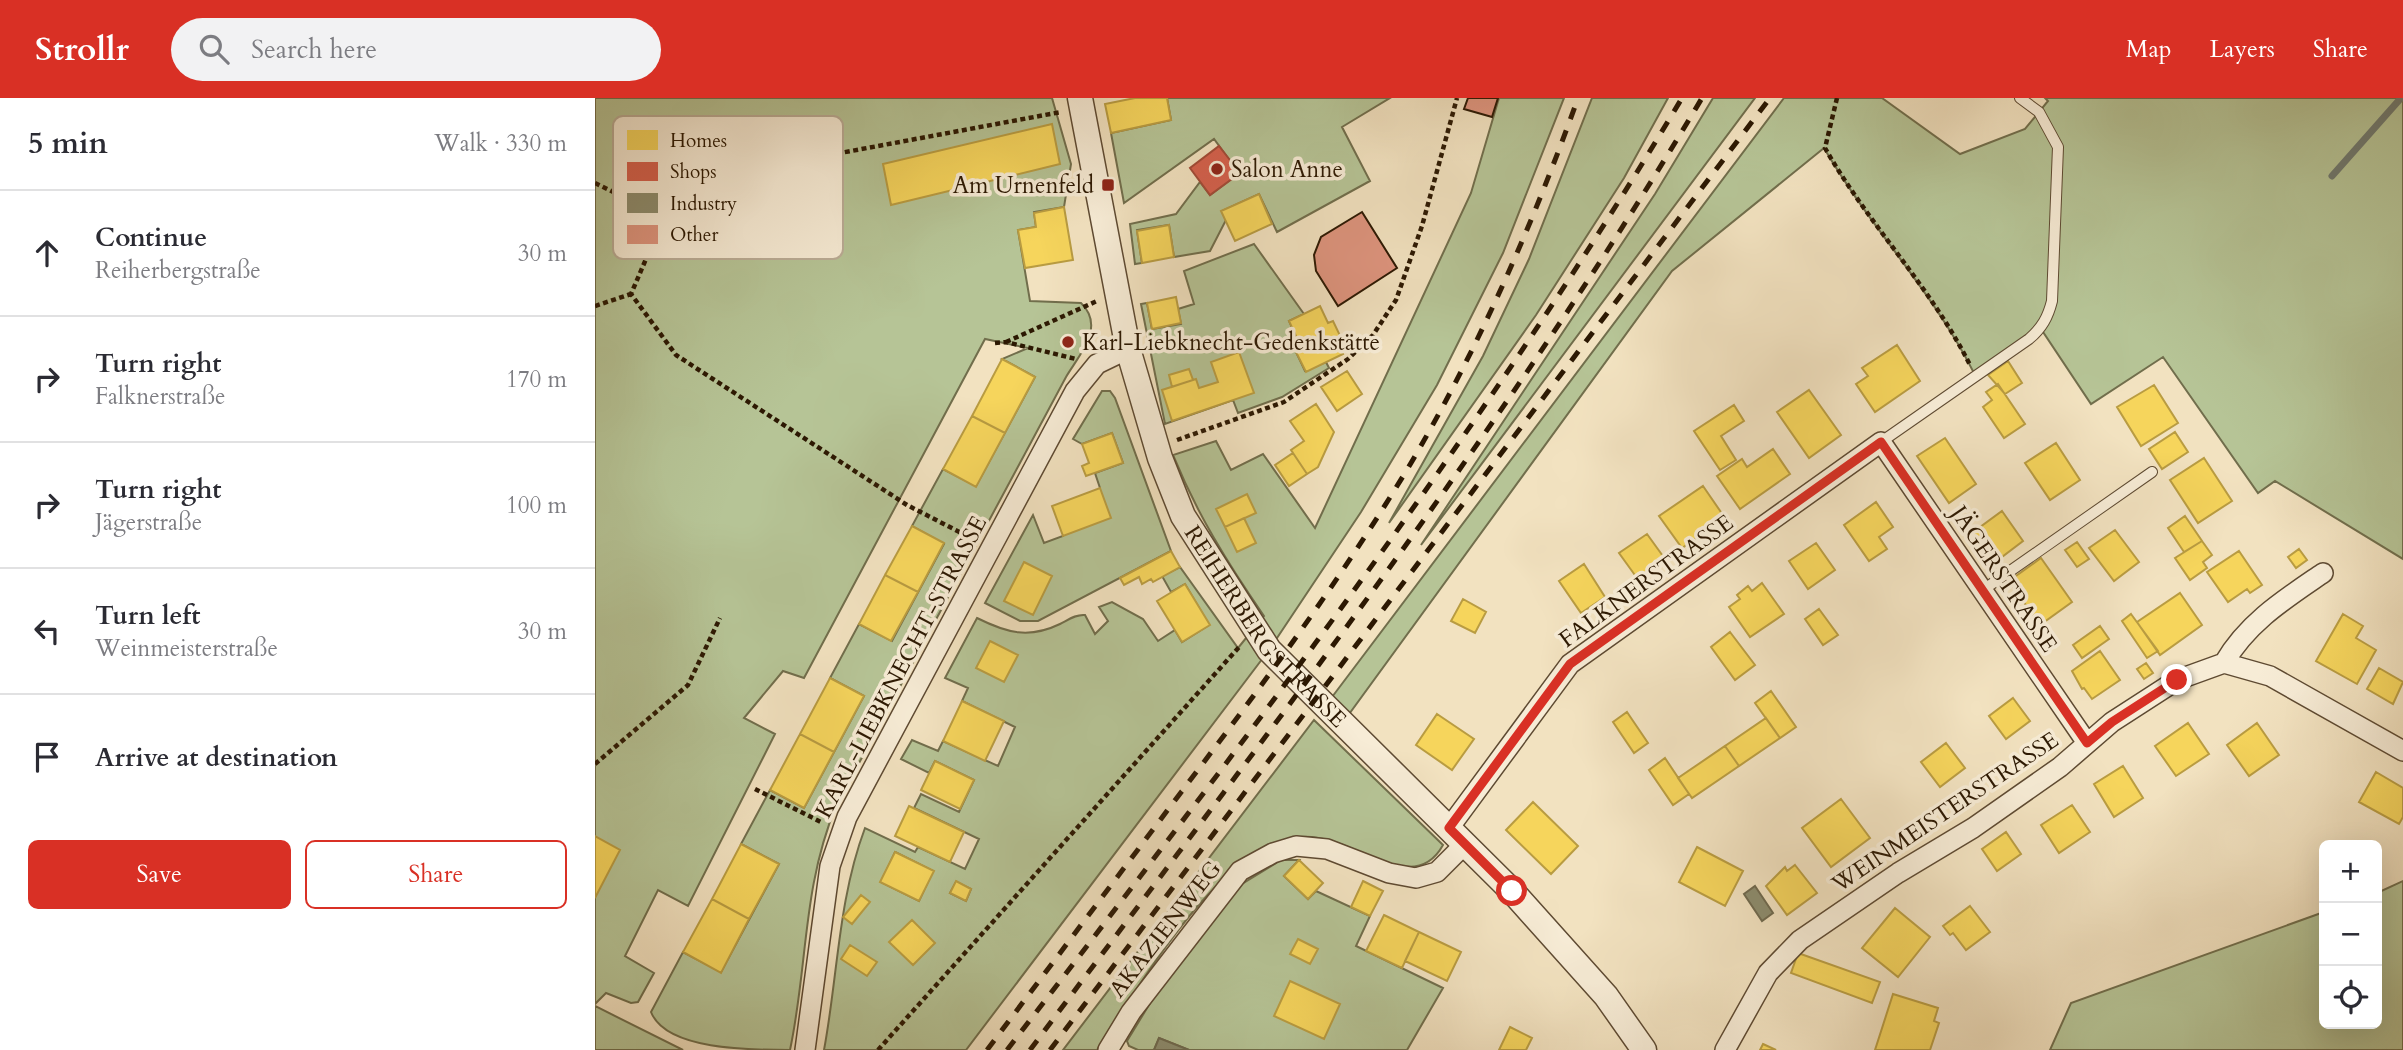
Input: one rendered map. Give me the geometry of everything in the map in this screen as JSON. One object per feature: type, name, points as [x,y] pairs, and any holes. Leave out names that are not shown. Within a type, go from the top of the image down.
[{"type":"street","name":"REIHERBERGSTRASSE","points":[[1073,104],[1119,291],[1128,349],[1157,448],[1183,516],[1269,650],[1457,836],[1606,996],[1644,1050]]},
{"type":"street","name":"KARL-LIEBKNECHT-STRASSE","points":[[805,1050],[830,866],[841,831],[1075,391],[1097,364],[1128,349]]},
{"type":"street","name":"JÄGERSTRASSE","points":[[1881,442],[2087,743]]},
{"type":"street","name":"FALKNERSTRASSE","points":[[1457,836],[1570,664],[1881,442]]},
{"type":"street","points":[[2323,573],[2265,613],[2235,646],[2224,663],[2270,676],[2403,751]]},
{"type":"street","name":"WEINMEISTERSTRASSE","points":[[1725,1050],[1768,973],[1800,940],[1898,873],[1973,828],[2060,767],[2112,722],[2177,680],[2224,663]]},
{"type":"street","name":"AKAZIENWEG","points":[[1108,1050],[1131,1012],[1240,870],[1273,853],[1296,846],[1327,849],[1389,873],[1416,878],[1437,872],[1457,836]]},
{"type":"lane","points":[[1881,442],[2041,329],[2052,301],[2058,147],[2039,112],[2020,98]]},
{"type":"lane","points":[[1983,590],[2152,472]]},
{"type":"path","points":[[1157,448],[1284,402],[1348,359],[1373,335],[1396,300],[1422,226],[1457,98]]},
{"type":"path","points":[[1837,98],[1825,148],[1846,185],[1953,331],[1975,375]]},
{"type":"path","points":[[843,152],[1073,104]]},
{"type":"path","points":[[595,183],[613,192]]},
{"type":"path","points":[[595,306],[631,294],[646,259]]},
{"type":"path","points":[[995,344],[1006,342],[1119,291]]},
{"type":"path","points":[[631,294],[675,355],[907,505],[991,548]]},
{"type":"path","points":[[1006,342],[1097,364]]},
{"type":"path","points":[[595,764],[688,685],[720,618]]},
{"type":"path","points":[[878,1050],[1230,659]]},
{"type":"path","points":[[755,789],[841,831]]},
{"type":"green space","points":[[595,98],[1052,98],[1071,164],[1064,207],[1034,212],[1036,227],[1018,230],[1030,301],[1081,303],[1088,312],[1091,331],[836,806],[825,837],[811,897],[790,1050],[732,1048],[691,1041],[660,1025],[651,1012],[683,952],[721,972],[779,864],[741,844],[770,790],[804,808],[864,696],[830,678],[859,624],[892,641],[944,544],[912,526],[943,469],[976,486],[1035,377],[1002,359],[1028,348],[985,339],[804,678],[783,671],[744,718],[775,734],[688,906],[658,890],[625,956],[654,973],[638,1002],[631,1003],[606,993],[595,1004]]},
{"type":"green space","points":[[1167,98],[1390,98],[1342,127],[1370,181],[1277,232],[1259,194],[1222,211],[1226,220],[1210,251],[1174,257],[1169,225],[1137,230],[1142,263],[1135,264],[1130,224],[1176,214],[1200,182],[1210,195],[1239,173],[1214,139],[1124,203],[1111,133],[1171,120]]},
{"type":"green space","points":[[1499,98],[1564,98],[1503,253],[1437,385],[1361,512],[1269,650],[966,1050],[824,1050],[844,910],[865,828],[915,852],[918,847],[965,869],[979,839],[914,808],[921,794],[959,812],[974,780],[935,761],[929,773],[901,759],[912,740],[938,751],[943,741],[998,766],[1015,727],[962,701],[968,688],[945,678],[977,618],[1008,630],[1028,633],[1049,629],[1075,616],[1085,615],[1095,634],[1108,621],[1099,607],[1112,602],[1143,619],[1158,641],[1175,630],[1182,642],[1209,625],[1185,584],[1171,592],[1162,576],[1180,567],[1238,648],[1264,616],[1214,538],[1173,455],[1216,441],[1231,470],[1263,454],[1315,528],[1471,193]],"holes":[[[895,852],[933,871],[919,901],[881,882]],[[956,882],[971,889],[966,901],[950,893]]]},
{"type":"green space","points":[[1592,98],[1668,98],[1624,178],[1536,315],[1389,523],[1483,356],[1529,259]]},
{"type":"green space","points":[[1713,98],[1755,98],[1421,545],[1655,194]]},
{"type":"green space","points":[[1784,98],[1882,98],[1960,154],[2025,129],[2048,101],[2045,98],[2403,98],[2403,559],[2275,481],[2258,493],[2163,357],[2091,404],[2041,329],[1975,375],[1941,316],[1861,205],[1824,148],[1672,271],[1344,721],[1326,705]]},
{"type":"green space","points":[[1254,244],[1304,314],[1289,321],[1302,349],[1296,352],[1305,371],[1326,362],[1329,368],[1282,397],[1238,413],[1233,400],[1165,424],[1141,304],[1147,303],[1152,329],[1181,324],[1178,309],[1194,304],[1184,271]]},
{"type":"green space","points":[[1102,391],[1110,391],[1115,398],[1171,551],[1038,621],[1020,621],[985,603],[1033,515],[1044,543],[1063,536],[1100,488],[1095,473],[1123,463],[1112,433],[1082,444],[1073,439]]},
{"type":"green space","points":[[1314,720],[1443,845],[1430,860],[1415,867],[1379,860],[1319,838],[1300,837],[1269,846],[1239,865],[1184,923],[1097,1050],[1063,1050]]},
{"type":"green space","points":[[1281,860],[1299,860],[1284,876],[1308,899],[1316,891],[1370,916],[1356,946],[1443,988],[1407,1050],[1189,1050],[1159,1038],[1154,1050],[1138,1050],[1129,1046],[1127,1041],[1169,972],[1237,887]]},
{"type":"green space","points":[[2403,881],[2403,1050],[2050,1050],[2071,1003],[2319,914],[2319,1029],[2382,1029],[2382,891]]},
{"type":"green space","points":[[595,1006],[683,1050],[595,1050]]},
{"type":"building: Homes","points":[[1135,98],[1167,98],[1171,120],[1111,133],[1105,104]]},
{"type":"building: Homes","points":[[1052,124],[1060,164],[891,205],[883,164]]},
{"type":"building: Homes","points":[[1259,194],[1272,224],[1235,241],[1221,211]]},
{"type":"building: Homes","points":[[1064,207],[1073,260],[1025,268],[1018,230],[1036,227],[1034,213]]},
{"type":"building: Homes","points":[[1169,225],[1174,257],[1142,263],[1137,231]]},
{"type":"building: Homes","points":[[1176,297],[1181,323],[1152,329],[1147,303]]},
{"type":"building: Homes","points":[[1320,306],[1328,323],[1333,321],[1344,344],[1339,346],[1343,354],[1306,372],[1296,352],[1302,349],[1289,321]]},
{"type":"building: Homes","points":[[1897,345],[1920,381],[1875,412],[1856,384],[1868,376],[1862,368]]},
{"type":"building: Homes","points":[[1239,352],[1254,393],[1172,421],[1162,390],[1196,379],[1199,388],[1218,382],[1211,362]]},
{"type":"building: Homes","points":[[1002,359],[1035,377],[1005,433],[972,416]]},
{"type":"building: Homes","points":[[2008,361],[2022,383],[2005,394],[1988,375]]},
{"type":"building: Homes","points":[[1189,369],[1193,380],[1172,387],[1169,375]]},
{"type":"building: Homes","points":[[1347,371],[1362,394],[1337,411],[1321,387]]},
{"type":"building: Homes","points":[[1998,384],[2025,424],[2004,438],[1983,407],[1992,400],[1986,392]]},
{"type":"building: Homes","points":[[2154,385],[2178,423],[2141,446],[2117,407]]},
{"type":"building: Homes","points":[[1809,390],[1841,435],[1809,458],[1777,412]]},
{"type":"building: Homes","points":[[1316,404],[1334,432],[1318,467],[1307,474],[1291,450],[1304,441],[1290,421]]},
{"type":"building: Homes","points":[[1734,405],[1744,421],[1721,436],[1736,460],[1720,470],[1694,431]]},
{"type":"building: Homes","points":[[972,416],[1005,433],[976,487],[943,469]]},
{"type":"building: Homes","points":[[2175,432],[2188,452],[2162,469],[2149,449]]},
{"type":"building: Homes","points":[[1112,433],[1123,463],[1086,476],[1082,466],[1089,463],[1082,444]]},
{"type":"building: Homes","points":[[1945,438],[1976,484],[1949,503],[1917,456]]},
{"type":"building: Homes","points":[[2056,443],[2080,480],[2050,500],[2025,463]]},
{"type":"building: Homes","points":[[1773,449],[1790,474],[1740,509],[1717,476],[1742,459],[1747,467]]},
{"type":"building: Homes","points":[[1293,453],[1307,474],[1289,486],[1275,465]]},
{"type":"building: Homes","points":[[2204,458],[2232,501],[2198,523],[2170,480]]},
{"type":"building: Homes","points":[[1703,486],[1725,518],[1682,548],[1659,516]]},
{"type":"building: Homes","points":[[1100,488],[1111,518],[1063,536],[1052,506]]},
{"type":"building: Homes","points":[[1247,494],[1256,513],[1225,527],[1216,509]]},
{"type":"building: Homes","points":[[1876,502],[1893,527],[1879,537],[1887,549],[1869,561],[1844,525]]},
{"type":"building: Homes","points":[[2002,511],[2023,541],[1994,563],[1972,533]]},
{"type":"building: Homes","points":[[2185,516],[2202,541],[2184,552],[2168,528]]},
{"type":"building: Homes","points":[[1244,518],[1256,543],[1237,552],[1225,527]]},
{"type":"building: Homes","points":[[912,526],[944,543],[918,592],[885,575]]},
{"type":"building: Homes","points":[[2115,530],[2139,562],[2114,581],[2089,548]]},
{"type":"building: Homes","points":[[1647,534],[1665,559],[1637,578],[1619,553]]},
{"type":"building: Homes","points":[[2202,541],[2212,555],[2203,562],[2207,568],[2190,580],[2175,558]]},
{"type":"building: Homes","points":[[2077,542],[2089,559],[2077,567],[2065,550]]},
{"type":"building: Homes","points":[[1816,543],[1835,570],[1808,589],[1789,561]]},
{"type":"building: Homes","points":[[2299,549],[2307,560],[2296,568],[2288,557]]},
{"type":"building: Homes","points":[[1171,551],[1180,567],[1153,582],[1151,579],[1142,584],[1139,577],[1124,585],[1120,578]]},
{"type":"building: Homes","points":[[2239,551],[2262,585],[2250,593],[2247,589],[2228,602],[2207,572]]},
{"type":"building: Homes","points":[[2041,558],[2072,602],[2040,625],[2009,581]]},
{"type":"building: Homes","points":[[1024,562],[1052,576],[1033,615],[1004,601]]},
{"type":"building: Homes","points":[[1584,564],[1605,597],[1581,613],[1559,581]]},
{"type":"building: Homes","points":[[885,575],[918,592],[891,641],[859,624]]},
{"type":"building: Homes","points":[[1762,583],[1784,614],[1750,637],[1729,607],[1740,599],[1737,595],[1748,586],[1752,591]]},
{"type":"building: Homes","points":[[1185,584],[1210,625],[1182,642],[1157,601]]},
{"type":"building: Homes","points":[[2180,593],[2202,625],[2160,655],[2137,622]]},
{"type":"building: Homes","points":[[1463,599],[1486,612],[1475,633],[1451,621]]},
{"type":"building: Homes","points":[[1819,609],[1838,635],[1823,645],[1805,619]]},
{"type":"building: Homes","points":[[2131,614],[2158,651],[2147,658],[2122,621]]},
{"type":"building: Homes","points":[[2343,614],[2363,626],[2356,638],[2376,650],[2357,684],[2316,661]]},
{"type":"building: Homes","points":[[2100,626],[2109,639],[2082,658],[2073,645]]},
{"type":"building: Homes","points":[[1730,632],[1755,665],[1735,680],[1711,647]]},
{"type":"building: Homes","points":[[990,641],[1018,655],[1004,682],[976,668]]},
{"type":"building: Homes","points":[[2100,651],[2120,680],[2092,699],[2084,688],[2082,689],[2072,671]]},
{"type":"building: Homes","points":[[2146,663],[2153,673],[2144,679],[2137,669]]},
{"type":"building: Homes","points":[[2379,668],[2403,682],[2393,704],[2367,689]]},
{"type":"building: Homes","points":[[830,678],[864,696],[834,752],[800,734]]},
{"type":"building: Homes","points":[[1771,691],[1796,727],[1780,738],[1755,703]]},
{"type":"building: Homes","points":[[2013,698],[2030,721],[2006,739],[1989,716]]},
{"type":"building: Homes","points":[[962,701],[1004,721],[985,761],[943,741]]},
{"type":"building: Homes","points":[[1627,712],[1648,743],[1634,753],[1613,722]]},
{"type":"building: Homes","points":[[1437,714],[1474,739],[1452,770],[1416,745]]},
{"type":"building: Homes","points":[[1766,718],[1780,738],[1739,766],[1725,746]]},
{"type":"building: Homes","points":[[2188,723],[2209,754],[2176,776],[2155,746]]},
{"type":"building: Homes","points":[[2257,723],[2279,755],[2249,776],[2227,745]]},
{"type":"building: Homes","points":[[800,734],[834,752],[804,808],[770,790]]},
{"type":"building: Homes","points":[[1946,743],[1965,768],[1940,787],[1921,762]]},
{"type":"building: Homes","points":[[1725,746],[1739,766],[1692,798],[1678,778]]},
{"type":"building: Homes","points":[[1665,758],[1689,794],[1673,805],[1649,770]]},
{"type":"building: Homes","points":[[935,761],[974,780],[960,809],[921,790]]},
{"type":"building: Homes","points":[[2123,766],[2143,798],[2114,817],[2094,784]]},
{"type":"building: Homes","points":[[2376,772],[2403,788],[2403,817],[2399,824],[2359,802]]},
{"type":"building: Homes","points":[[1841,799],[1870,838],[1831,867],[1802,828]]},
{"type":"building: Homes","points":[[1533,802],[1578,846],[1551,874],[1506,830]]},
{"type":"building: Homes","points":[[2072,805],[2090,832],[2059,853],[2041,825]]},
{"type":"building: Homes","points":[[909,806],[964,832],[950,862],[895,836]]},
{"type":"building: Homes","points":[[2006,832],[2021,854],[1997,871],[1982,849]]},
{"type":"building: Homes","points":[[595,836],[620,850],[595,898]]},
{"type":"building: Homes","points":[[741,844],[779,864],[749,919],[712,899]]},
{"type":"building: Homes","points":[[1697,847],[1743,871],[1725,906],[1679,882]]},
{"type":"building: Homes","points":[[895,852],[934,871],[919,901],[880,882]]},
{"type":"building: Homes","points":[[1299,860],[1323,883],[1308,899],[1284,876]]},
{"type":"building: Homes","points":[[1795,865],[1817,893],[1787,915],[1766,886],[1785,867],[1787,871]]},
{"type":"building: Homes","points":[[956,881],[971,889],[966,901],[950,893]]},
{"type":"building: Homes","points":[[1363,881],[1383,891],[1370,916],[1351,907]]},
{"type":"building: Homes","points":[[861,895],[870,902],[852,924],[843,917]]},
{"type":"building: Homes","points":[[712,899],[749,919],[721,973],[683,952]]},
{"type":"building: Homes","points":[[1970,906],[1990,932],[1966,950],[1953,933],[1950,935],[1943,926]]},
{"type":"building: Homes","points":[[1895,908],[1930,937],[1898,977],[1862,948]]},
{"type":"building: Homes","points":[[1384,915],[1419,932],[1402,968],[1366,951]]},
{"type":"building: Homes","points":[[912,920],[935,943],[913,965],[889,942]]},
{"type":"building: Homes","points":[[1419,932],[1461,952],[1447,981],[1405,961]]},
{"type":"building: Homes","points":[[1298,939],[1318,949],[1310,964],[1290,954]]},
{"type":"building: Homes","points":[[850,945],[877,962],[867,976],[841,959]]},
{"type":"building: Homes","points":[[1798,953],[1880,982],[1872,1003],[1791,973]]},
{"type":"building: Homes","points":[[1290,981],[1340,1004],[1324,1039],[1274,1016]]},
{"type":"building: Homes","points":[[1893,994],[1938,1008],[1934,1021],[1939,1023],[1930,1050],[1875,1050]]},
{"type":"building: Homes","points":[[1510,1027],[1532,1038],[1526,1050],[1499,1050]]},
{"type":"building: Homes","points":[[1763,1044],[1776,1050],[1760,1050]]},
{"type":"building: Shops","points":[[1219,146],[1240,173],[1210,195],[1190,168]]},
{"type":"building: Industry","points":[[1755,886],[1773,913],[1762,921],[1744,894]]},
{"type":"building: Industry","points":[[1159,1038],[1189,1050],[1154,1050]]},
{"type":"building: Other","points":[[1468,98],[1498,98],[1492,117],[1464,109]]},
{"type":"building: Other","points":[[1362,212],[1397,268],[1338,306],[1316,271],[1314,255],[1321,237]]},
{"type":"waterway","points":[[2332,176],[2401,98]]},
{"type":"railway","points":[[987,1050],[1276,666],[1385,505],[1436,419],[1482,330],[1523,238],[1578,98]]},
{"type":"railway","points":[[1007,1050],[1359,584],[1526,344],[1606,222],[1682,98]]},
{"type":"railway","points":[[1030,1050],[1379,583],[1546,344],[1626,222],[1702,98]]},
{"type":"railway","points":[[1050,1050],[1770,98]]},
{"type":"place","name":"Salon Anne","points":[[1217,169]]},
{"type":"place","name":"Am Urnenfeld","points":[[1108,185]]},
{"type":"place","name":"Karl-Liebknecht-Gedenkstätte","points":[[1068,342]]},
{"type":"route","points":[[1512,891],[1449,828],[1570,664],[1881,442],[2087,743],[2112,722],[2177,680]]}]
